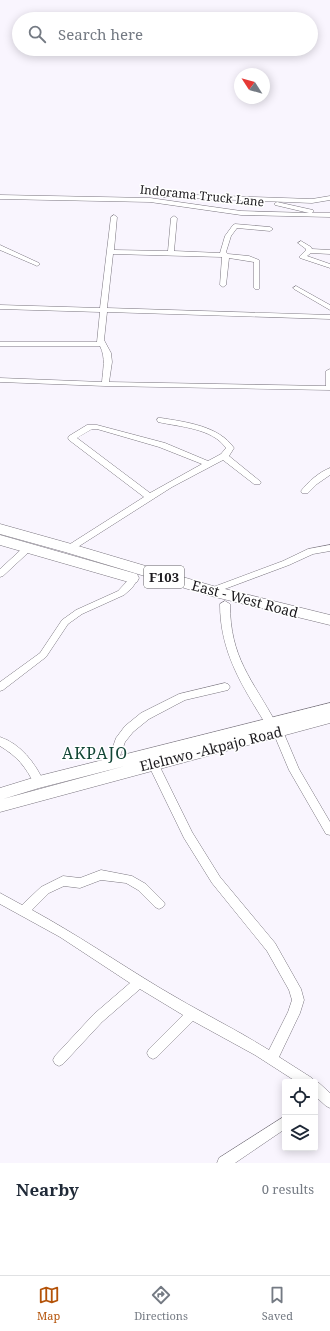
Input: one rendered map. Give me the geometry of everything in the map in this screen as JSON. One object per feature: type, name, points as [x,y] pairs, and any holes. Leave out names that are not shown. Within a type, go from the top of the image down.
[{"type":"main road","name":"East - West Road","points":[[0,529],[70,548],[211,591],[330,620]]},
{"type":"main road","name":"East - West Road","points":[[0,540],[225,604],[330,628]]},
{"type":"main road","points":[[0,794],[40,782],[112,764],[275,727],[330,708]]},
{"type":"main road","name":"Elelnwo -Akpajo Road","points":[[0,806],[153,764],[275,727],[330,718]]},
{"type":"street","points":[[0,191],[126,197],[312,201],[330,198]]},
{"type":"street","name":"Indorama Truck Lane","points":[[0,197],[126,197],[171,202],[241,213],[330,215]]},
{"type":"street","points":[[255,199],[330,215]]},
{"type":"street","points":[[312,201],[330,206]]},
{"type":"street","points":[[105,384],[108,362],[107,353],[100,340],[114,217]]},
{"type":"street","points":[[171,254],[171,239],[174,218]]},
{"type":"street","points":[[223,285],[226,256],[223,252],[235,226],[270,229]]},
{"type":"street","points":[[302,243],[309,248],[309,251]]},
{"type":"street","points":[[0,247],[37,264]]},
{"type":"street","points":[[330,252],[309,251],[302,258],[330,266]]},
{"type":"street","points":[[110,252],[244,257],[257,261],[257,288]]},
{"type":"street","points":[[296,288],[330,308]]},
{"type":"street","points":[[0,307],[330,317]]},
{"type":"street","points":[[0,344],[101,344]]},
{"type":"street","points":[[0,380],[105,384],[330,388],[330,372]]},
{"type":"street","points":[[70,548],[150,497],[224,456],[230,448],[228,443],[222,438],[188,425],[161,420]]},
{"type":"street","points":[[150,497],[72,438],[90,427],[97,427],[167,447],[208,464]]},
{"type":"street","points":[[224,456],[257,482]]},
{"type":"street","points":[[305,491],[314,482],[330,471]]},
{"type":"street","points":[[0,574],[28,548]]},
{"type":"street","points":[[211,591],[286,563],[311,551],[330,548]]},
{"type":"street","points":[[0,687],[43,655],[65,622],[78,612],[121,593],[129,586],[134,578]]},
{"type":"street","points":[[225,604],[226,628],[237,666],[243,680],[275,727],[294,770],[330,831]]},
{"type":"street","points":[[112,764],[120,741],[129,729],[145,716],[182,697],[225,687]]},
{"type":"street","points":[[0,741],[20,754],[32,767],[40,782]]},
{"type":"street","points":[[153,764],[188,834],[216,880],[271,947],[295,989],[298,1000],[294,1013],[271,1059]]},
{"type":"street","points":[[24,910],[45,890],[63,881],[80,883],[101,875],[128,879],[142,888],[159,904]]},
{"type":"street","points":[[0,898],[64,933],[139,982],[303,1079]]},
{"type":"street","points":[[59,1060],[98,1018],[139,982]]},
{"type":"street","points":[[153,1053],[192,1014]]},
{"type":"street","points":[[224,1163],[282,1124]]},
{"type":"district","name":"AKPAJO","points":[[95,753]]}]
